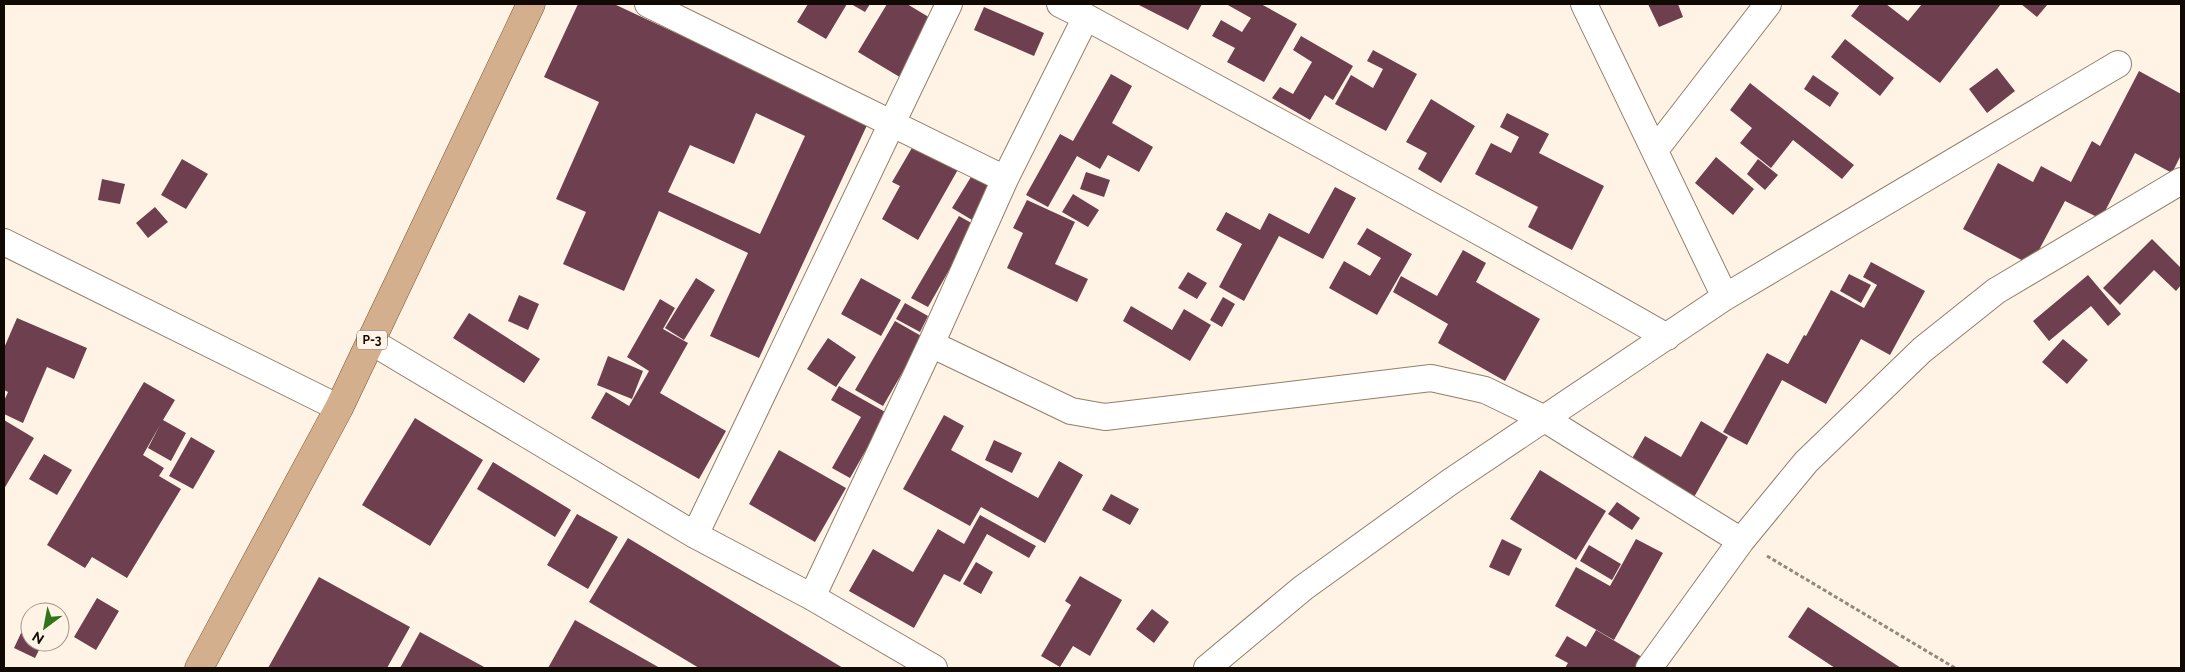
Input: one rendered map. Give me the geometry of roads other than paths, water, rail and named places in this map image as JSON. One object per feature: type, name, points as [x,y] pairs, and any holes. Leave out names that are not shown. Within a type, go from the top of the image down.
[{"type":"main road","name":"P-3","points":[[199,668],[339,408],[372,342],[450,170],[530,4]]},
{"type":"street","points":[[648,4],[1005,179]]},
{"type":"street","points":[[695,535],[948,4]]},
{"type":"street","points":[[1060,4],[1492,237],[1667,338]]},
{"type":"street","points":[[1584,4],[1725,297]]},
{"type":"street","points":[[1654,150],[1768,4]]},
{"type":"street","points":[[812,598],[931,344],[1005,179],[1086,17]]},
{"type":"street","points":[[1207,668],[1303,588],[1450,482],[1667,338],[1725,297],[2118,64]]},
{"type":"street","points":[[1649,668],[1741,541],[1806,462],[1922,350],[1996,292],[2181,181]]},
{"type":"street","points":[[4,242],[339,408]]},
{"type":"street","points":[[372,342],[695,535],[812,598],[934,668]]},
{"type":"street","points":[[931,344],[1071,411],[1105,416],[1431,378],[1485,390],[1545,419],[1741,541]]}]
